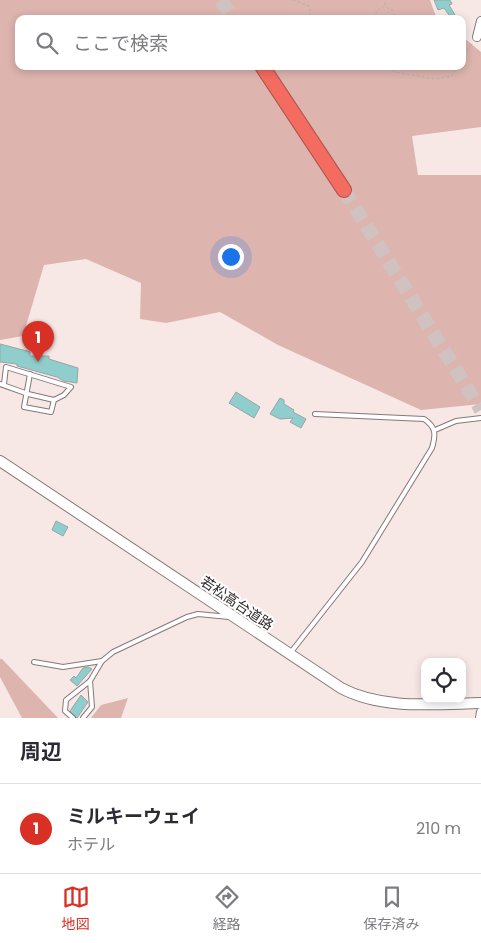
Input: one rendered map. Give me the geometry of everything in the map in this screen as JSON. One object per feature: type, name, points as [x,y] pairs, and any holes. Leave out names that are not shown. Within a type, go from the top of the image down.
[{"type":"highway","points":[[265,70],[344,190]]},
{"type":"street","points":[[476,37],[481,21]]},
{"type":"street","name":"若松高台道路","points":[[0,461],[289,654],[359,698],[386,702],[481,704]]},
{"type":"street","points":[[480,718],[481,712]]},
{"type":"lane","points":[[0,365],[71,387],[64,395],[54,400],[28,394],[2,384],[6,367]]},
{"type":"lane","points":[[30,374],[28,394],[24,406],[35,411],[51,412],[54,400]]},
{"type":"lane","points":[[315,414],[424,418],[435,430]]},
{"type":"lane","points":[[435,430],[456,421],[481,418]]},
{"type":"lane","points":[[289,654],[362,562],[432,448],[435,430]]},
{"type":"lane","points":[[73,718],[65,711],[66,700],[90,681],[102,661],[113,652],[187,617],[198,614],[233,617]]},
{"type":"lane","points":[[34,662],[62,667],[102,661]]},
{"type":"lane","points":[[84,718],[92,707],[90,681]]},
{"type":"path","points":[[293,0],[309,6],[311,12],[309,15]]},
{"type":"path","points":[[376,15],[377,11],[384,6],[385,0]]},
{"type":"path","points":[[384,6],[393,11],[394,15]]},
{"type":"path","points":[[466,53],[476,37]]},
{"type":"path","points":[[393,70],[394,72],[435,79],[452,76],[456,70]]},
{"type":"shaded area","points":[[0,0],[430,0],[436,15],[15,15],[15,70],[466,70],[466,39],[481,52],[481,127],[412,136],[418,175],[481,175],[481,404],[421,410],[278,345],[220,312],[166,323],[140,319],[141,283],[86,259],[44,265],[23,336],[0,340]]},
{"type":"shaded area","points":[[0,659],[58,718],[22,718],[0,677]]},
{"type":"shaded area","points":[[128,698],[121,718],[91,718],[101,705]]},
{"type":"building","points":[[434,0],[450,0],[452,4],[449,5],[455,15],[449,15],[444,8],[438,10]]},
{"type":"building","points":[[0,344],[30,352],[30,356],[49,356],[49,359],[78,368],[77,383],[64,381],[57,377],[17,366],[17,364],[0,362]]},
{"type":"building","points":[[236,392],[260,407],[254,418],[229,403]]},
{"type":"building","points":[[280,398],[284,400],[284,404],[294,410],[293,412],[306,419],[301,428],[290,422],[293,418],[280,419],[270,414]]},
{"type":"building","points":[[56,521],[68,527],[63,536],[52,530]]},
{"type":"building","points":[[88,667],[92,669],[77,686],[70,680],[74,676],[76,678],[83,668]]},
{"type":"building","points":[[81,695],[88,702],[77,718],[70,711]]},
{"type":"tunnel","points":[[221,0],[230,15]]},
{"type":"tunnel","points":[[344,190],[481,410]]},
{"type":"place","name":"ミルキーウェイ","points":[[38,362]]}]
